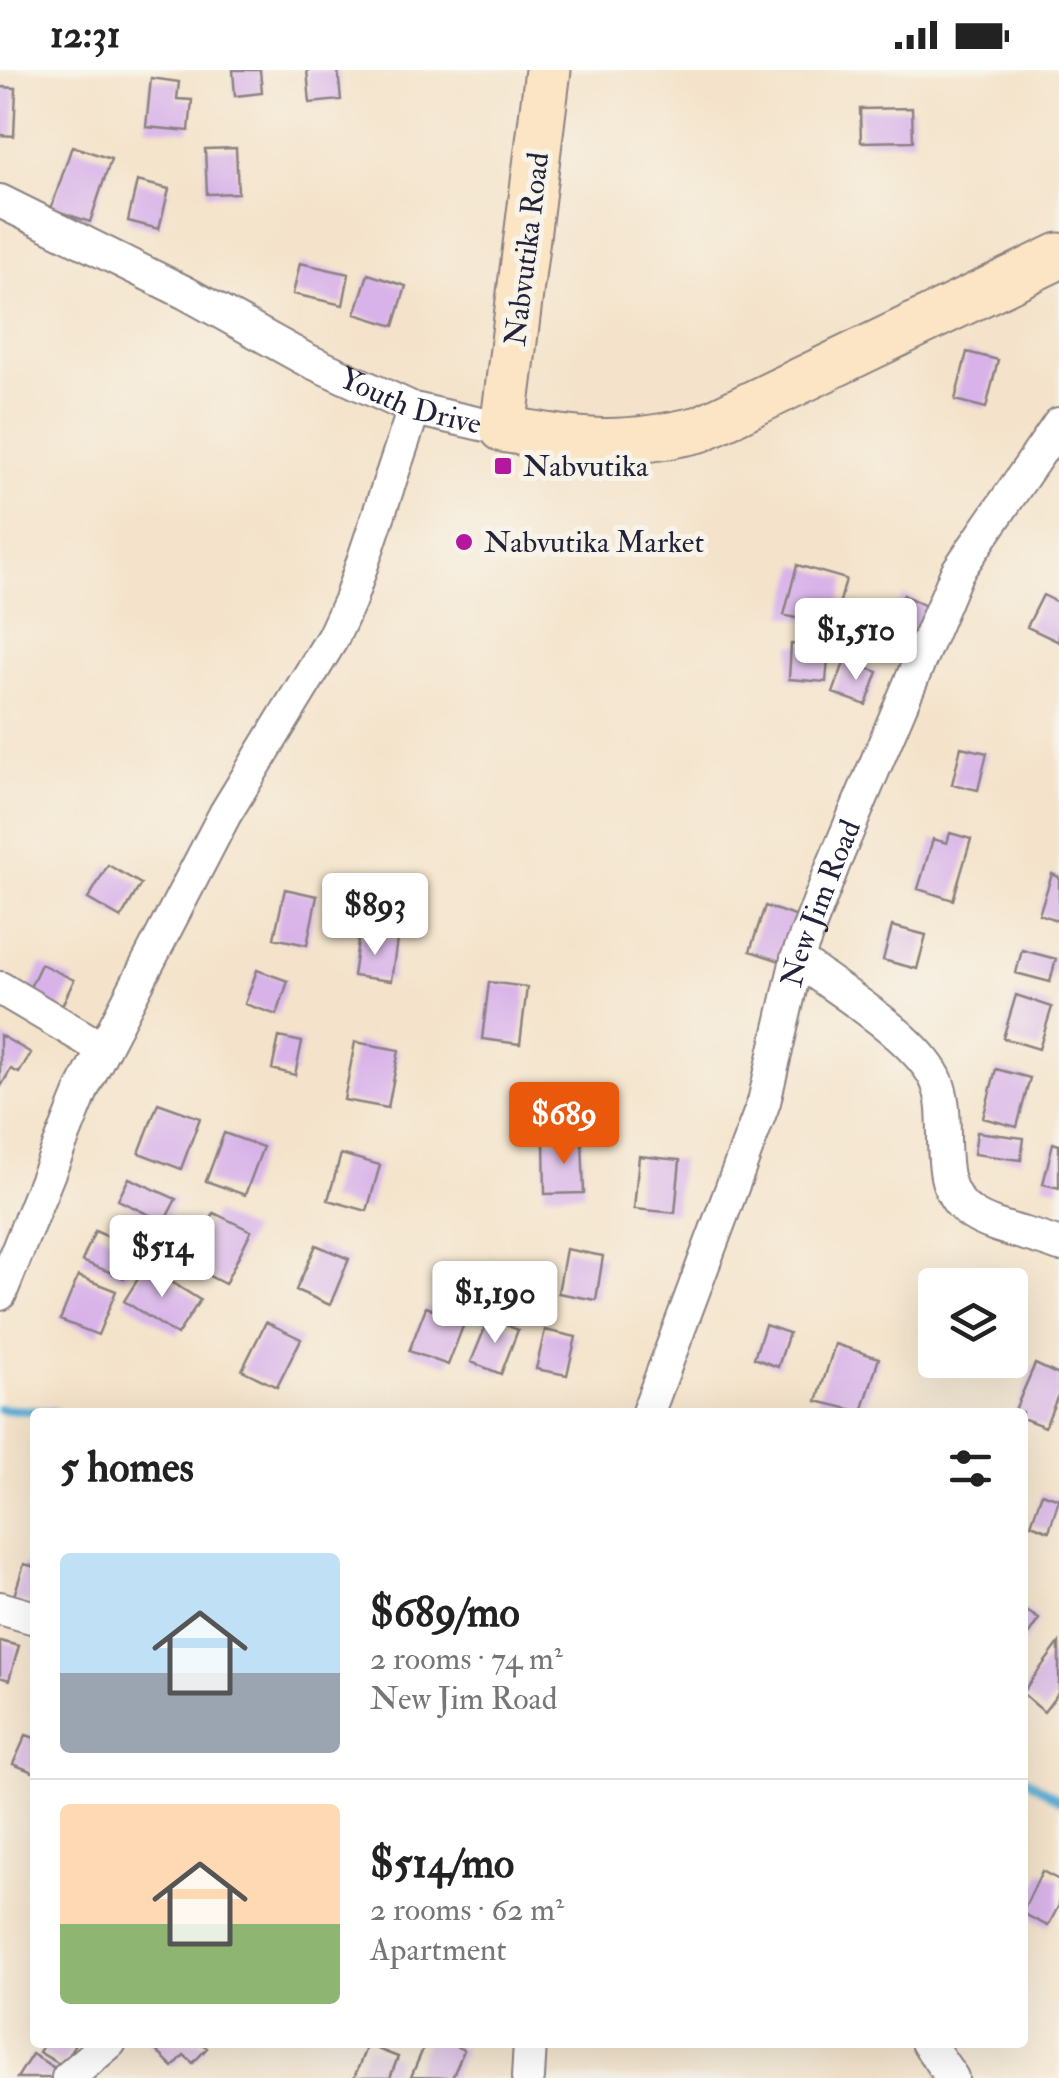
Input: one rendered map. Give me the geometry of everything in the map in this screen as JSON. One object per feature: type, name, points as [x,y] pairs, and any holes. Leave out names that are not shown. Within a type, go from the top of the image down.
[{"type":"street","name":"Nabvutika Road","points":[[504,429],[548,70]]},
{"type":"street","name":"Youth Drive","points":[[6,216],[186,292],[305,359],[414,409],[591,444],[641,443],[700,428],[1059,256]]},
{"type":"street","points":[[0,1294],[83,1088],[226,814],[333,636],[350,600],[414,409]]},
{"type":"street","name":"New Jim Road","points":[[649,1408],[764,1102],[797,958],[957,572],[1051,458],[1059,424]]},
{"type":"street","points":[[797,958],[910,1048],[932,1072],[943,1096],[944,1151],[952,1194],[973,1215],[1059,1245]]},
{"type":"street","points":[[0,988],[103,1049]]},
{"type":"street","points":[[0,1608],[30,1617]]},
{"type":"street","points":[[68,2078],[103,2048]]},
{"type":"street","points":[[528,2078],[530,2048]]},
{"type":"street","points":[[931,2048],[952,2078]]},
{"type":"building","points":[[233,70],[260,70],[262,93],[235,96]]},
{"type":"building","points":[[307,70],[338,70],[341,100],[310,103]]},
{"type":"building","points":[[151,78],[179,82],[177,99],[192,100],[189,131],[146,127]]},
{"type":"building","points":[[0,87],[16,88],[14,136],[0,135]]},
{"type":"building","points":[[912,108],[913,141],[861,142],[860,109]]},
{"type":"building","points":[[72,146],[111,159],[90,222],[51,209]]},
{"type":"building","points":[[236,148],[238,193],[207,194],[205,149]]},
{"type":"building","points":[[137,181],[169,189],[159,229],[128,221]]},
{"type":"building","points":[[300,263],[349,274],[343,305],[293,294]]},
{"type":"building","points":[[368,274],[406,286],[394,326],[355,314]]},
{"type":"building","points":[[967,352],[998,360],[986,408],[955,400]]},
{"type":"building","points":[[797,565],[846,579],[833,628],[784,615]]},
{"type":"building","points":[[904,595],[935,611],[920,639],[889,623]]},
{"type":"building","points":[[1043,595],[1059,603],[1059,642],[1027,627]]},
{"type":"building","points":[[791,644],[829,647],[826,682],[789,679]]},
{"type":"building","points":[[845,660],[878,672],[866,705],[833,693]]},
{"type":"building","points":[[961,747],[987,753],[978,790],[952,784]]},
{"type":"building","points":[[950,833],[971,839],[953,900],[918,889],[933,839],[947,843]]},
{"type":"building","points":[[108,865],[141,884],[121,918],[88,899]]},
{"type":"building","points":[[1052,874],[1059,877],[1059,921],[1039,914]]},
{"type":"building","points":[[285,889],[317,896],[307,945],[274,938]]},
{"type":"building","points":[[765,906],[804,919],[789,964],[750,951]]},
{"type":"building","points":[[892,926],[926,935],[917,969],[883,960]]},
{"type":"building","points":[[359,935],[397,940],[391,981],[353,976]]},
{"type":"building","points":[[1022,950],[1056,959],[1050,982],[1016,973]]},
{"type":"building","points":[[41,964],[74,980],[58,1014],[25,998]]},
{"type":"building","points":[[257,970],[288,981],[277,1015],[245,1004]]},
{"type":"building","points":[[489,982],[527,987],[520,1044],[482,1039]]},
{"type":"building","points":[[1016,995],[1052,1007],[1039,1049],[1003,1038]]},
{"type":"building","points":[[0,1035],[31,1053],[19,1073],[11,1069],[0,1088]]},
{"type":"building","points":[[279,1037],[302,1042],[295,1075],[272,1069]]},
{"type":"building","points":[[355,1042],[399,1050],[388,1108],[344,1100]]},
{"type":"building","points":[[996,1069],[1030,1078],[1017,1127],[983,1118]]},
{"type":"building","points":[[158,1103],[200,1118],[181,1169],[139,1153]]},
{"type":"building","points":[[977,1132],[1024,1138],[1021,1160],[974,1154]]},
{"type":"building","points":[[224,1133],[263,1147],[245,1195],[206,1181]]},
{"type":"building","points":[[582,1139],[584,1193],[545,1194],[544,1140]]},
{"type":"building","points":[[1053,1143],[1059,1145],[1059,1188],[1043,1184]]},
{"type":"building","points":[[341,1154],[380,1165],[367,1211],[328,1200]]},
{"type":"building","points":[[639,1156],[680,1160],[675,1213],[634,1209]]},
{"type":"building","points":[[129,1178],[176,1199],[164,1222],[118,1200]]},
{"type":"building","points":[[214,1213],[251,1231],[225,1284],[188,1265]]},
{"type":"building","points":[[95,1231],[136,1249],[124,1278],[82,1261]]},
{"type":"building","points":[[316,1245],[349,1259],[330,1305],[296,1290]]},
{"type":"building","points":[[566,1249],[603,1256],[596,1300],[558,1293]]},
{"type":"building","points":[[146,1266],[200,1300],[177,1335],[124,1301]]},
{"type":"building","points":[[78,1276],[116,1291],[98,1335],[60,1320]]},
{"type":"building","points":[[426,1307],[465,1321],[448,1365],[409,1351]]},
{"type":"building","points":[[489,1318],[518,1330],[501,1374],[471,1362]]},
{"type":"building","points":[[266,1322],[301,1339],[277,1387],[242,1370]]},
{"type":"building","points":[[765,1325],[789,1333],[778,1367],[754,1358]]},
{"type":"building","points":[[545,1330],[576,1337],[567,1375],[536,1369]]},
{"type":"building","points":[[835,1344],[879,1358],[863,1408],[817,1401]]},
{"type":"building","points":[[1035,1364],[1059,1375],[1059,1393],[1045,1427],[1028,1420],[1028,1408],[1016,1408]]},
{"type":"building","points":[[1042,1493],[1059,1499],[1049,1531],[1031,1524]]},
{"type":"building","points":[[24,1564],[30,1566],[30,1604],[13,1599]]},
{"type":"building","points":[[1028,1612],[1039,1619],[1028,1635]]},
{"type":"building","points":[[0,1641],[19,1646],[9,1680],[0,1677]]},
{"type":"building","points":[[1059,1643],[1059,1692],[1044,1712],[1028,1698],[1028,1685]]},
{"type":"building","points":[[26,1735],[30,1736],[30,1771],[13,1764]]},
{"type":"building","points":[[1042,1871],[1059,1880],[1059,1905],[1048,1926],[1028,1916],[1028,1900]]},
{"type":"building","points":[[41,2048],[73,2048],[63,2066],[39,2052]]},
{"type":"building","points":[[153,2048],[207,2048],[193,2063],[184,2055],[173,2067]]},
{"type":"building","points":[[366,2048],[398,2057],[390,2078],[354,2078]]},
{"type":"building","points":[[423,2048],[464,2050],[452,2078],[411,2077]]},
{"type":"building","points":[[32,2054],[61,2072],[57,2078],[17,2078]]},
{"type":"waterway","points":[[0,1409],[30,1411]]},
{"type":"waterway","points":[[1028,1780],[1059,1800]]},
{"type":"place","name":"Nabvutika","points":[[503,466]]},
{"type":"place","name":"Nabvutika Market","points":[[464,542]]}]
